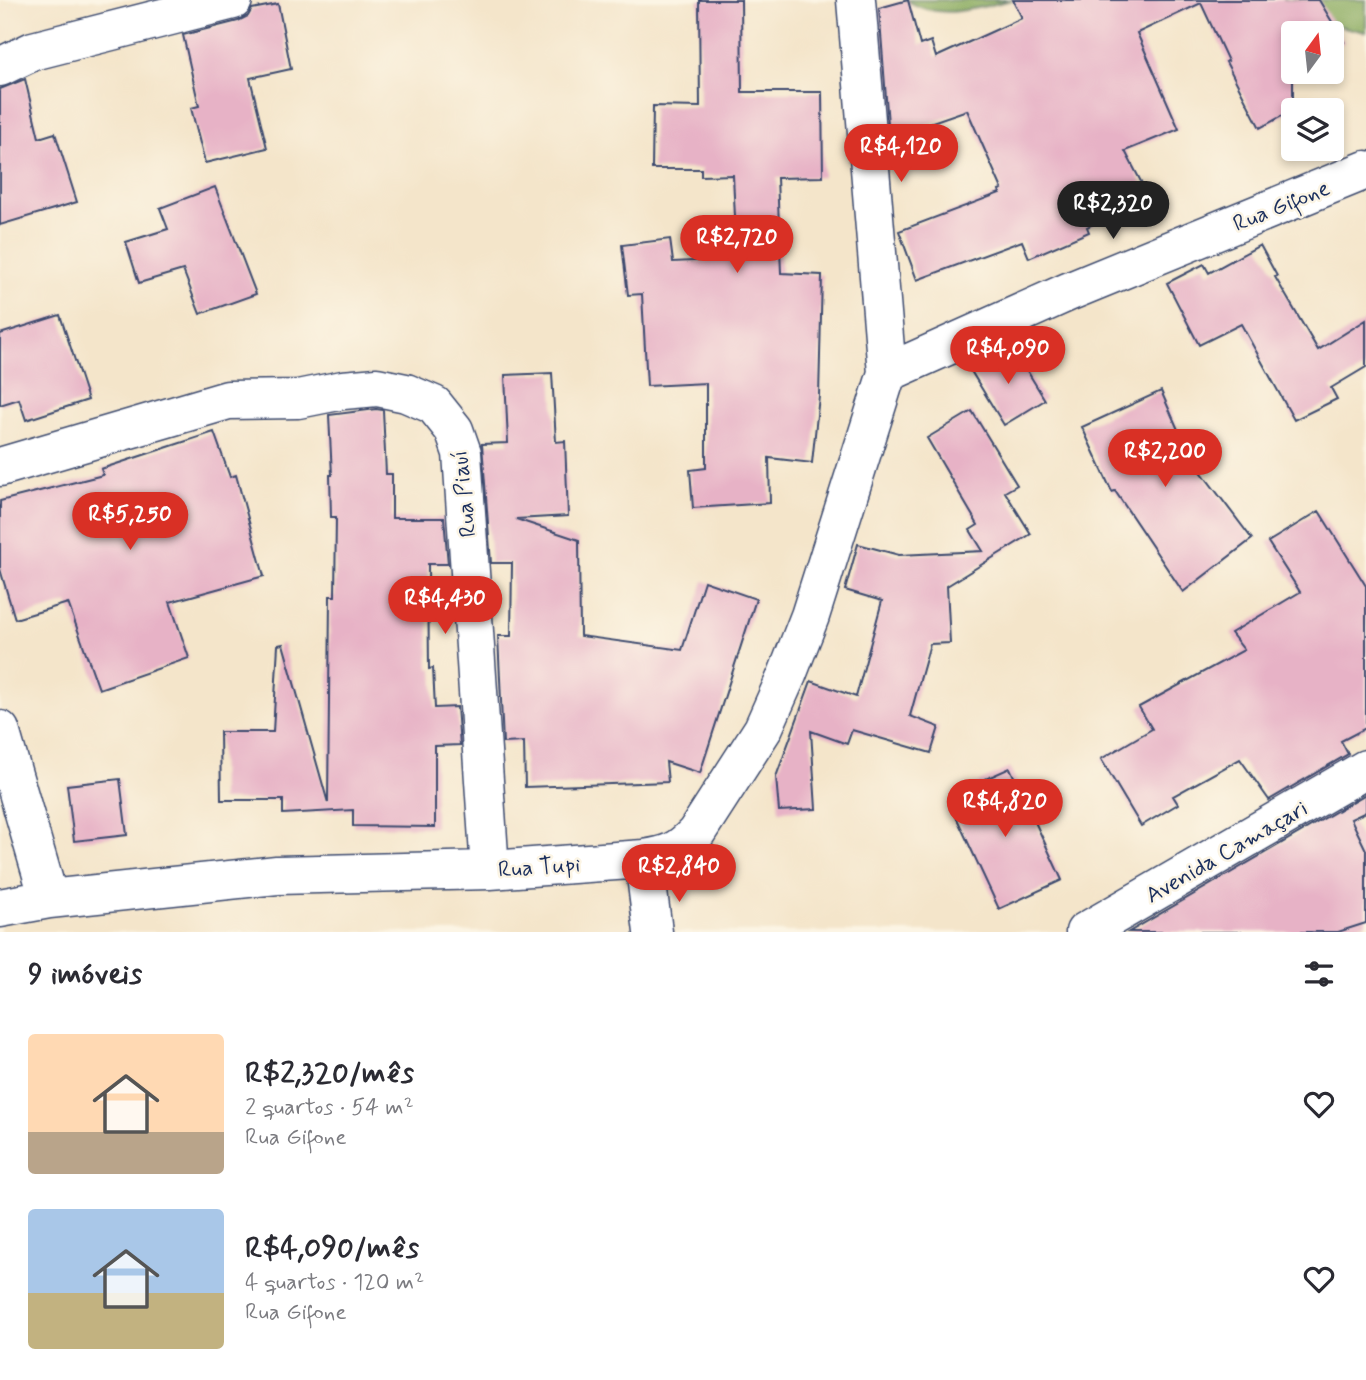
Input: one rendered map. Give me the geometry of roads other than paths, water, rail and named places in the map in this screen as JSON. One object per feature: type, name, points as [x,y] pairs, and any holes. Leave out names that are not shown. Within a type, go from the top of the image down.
[{"type":"street","points":[[0,67],[33,51],[233,0]]},
{"type":"street","points":[[856,0],[887,373]]},
{"type":"street","name":"Rua Gifone","points":[[887,373],[1068,292],[1366,170]]},
{"type":"street","name":"Rua Tupi","points":[[0,908],[49,900],[277,875],[490,870],[645,871],[683,846],[696,833],[763,729],[810,616],[887,373]]},
{"type":"street","name":"Rua Piauí","points":[[0,467],[228,400],[298,398],[377,387],[406,393],[434,405],[454,430],[462,453],[490,870]]},
{"type":"street","points":[[0,730],[49,900]]},
{"type":"street","name":"Avenida Camaçari","points":[[1085,932],[1366,768]]},
{"type":"street","points":[[645,871],[653,932]]}]
